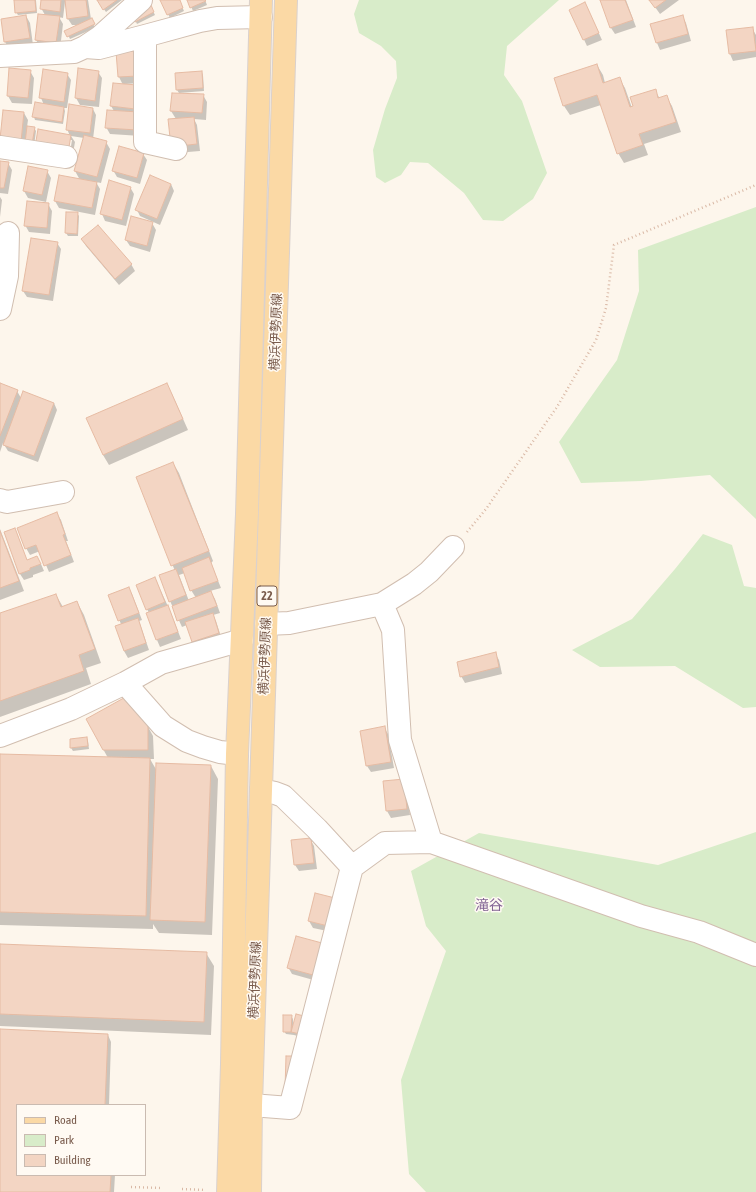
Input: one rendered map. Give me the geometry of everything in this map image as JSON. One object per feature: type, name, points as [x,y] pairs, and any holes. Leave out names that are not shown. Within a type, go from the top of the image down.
[{"type":"main road","name":"横浜伊勢原線","points":[[250,1192],[251,1105],[286,0]]},
{"type":"main road","name":"横浜伊勢原線","points":[[228,1192],[232,1064],[237,754],[248,507],[261,8]]},
{"type":"street","points":[[0,56],[74,52],[100,37],[139,0]]},
{"type":"street","points":[[85,47],[99,48],[200,21],[261,8]]},
{"type":"street","points":[[145,36],[145,142],[176,149]]},
{"type":"street","points":[[0,147],[66,157]]},
{"type":"street","points":[[0,309],[7,276],[8,233]]},
{"type":"street","points":[[0,500],[7,502],[63,492]]},
{"type":"street","points":[[266,624],[289,623],[382,604],[414,584],[429,572],[453,547]]},
{"type":"street","points":[[382,604],[393,630],[400,740],[431,842]]},
{"type":"street","points":[[0,736],[71,709],[125,683],[161,663],[242,640]]},
{"type":"street","points":[[125,683],[163,726],[187,741],[220,752],[237,754]]},
{"type":"street","points":[[261,790],[283,796],[317,829],[352,867]]},
{"type":"street","points":[[251,1105],[290,1108],[352,867],[385,843],[431,842],[641,916],[699,932],[756,955]]},
{"type":"path","points":[[453,547],[486,509],[557,407],[596,340],[606,308],[614,245],[756,185]]},
{"type":"path","points":[[131,1187],[162,1188]]},
{"type":"path","points":[[182,1188],[207,1190]]},
{"type":"green space","points":[[359,0],[559,0],[507,46],[504,75],[522,101],[547,173],[533,199],[503,221],[483,220],[464,193],[428,163],[410,162],[401,175],[385,183],[376,177],[373,150],[385,109],[397,78],[396,61],[381,46],[359,33],[354,14]]},
{"type":"green space","points":[[756,207],[756,519],[710,475],[641,481],[581,483],[559,442],[617,360],[639,291],[638,250]]},
{"type":"green space","points":[[703,534],[732,545],[744,586],[756,588],[756,707],[743,708],[675,666],[600,667],[572,650],[632,619]]},
{"type":"green space","points":[[756,832],[756,1192],[426,1192],[409,1174],[401,1080],[446,951],[426,926],[411,871],[479,833],[658,865]]},
{"type":"building","points":[[14,0],[35,0],[36,11],[15,13]]},
{"type":"building","points":[[41,0],[61,0],[60,12],[40,9]]},
{"type":"building","points":[[65,0],[86,0],[88,16],[67,19]]},
{"type":"building","points":[[97,0],[117,0],[103,10]]},
{"type":"building","points":[[160,0],[180,0],[183,8],[167,15]]},
{"type":"building","points":[[187,0],[205,0],[206,1],[190,8]]},
{"type":"building","points":[[600,0],[625,0],[633,20],[610,28]]},
{"type":"building","points":[[649,0],[666,0],[655,8]]},
{"type":"building","points":[[585,2],[599,33],[583,40],[569,10]]},
{"type":"building","points":[[151,5],[154,12],[135,22],[132,16]]},
{"type":"building","points":[[38,14],[60,16],[56,43],[35,40]]},
{"type":"building","points":[[26,15],[30,38],[4,42],[1,19]]},
{"type":"building","points":[[683,15],[688,34],[656,43],[650,24]]},
{"type":"building","points":[[92,18],[95,24],[67,37],[64,31]]},
{"type":"building","points":[[753,27],[756,51],[729,54],[726,30]]},
{"type":"building","points":[[137,51],[138,76],[118,77],[116,52]]},
{"type":"building","points":[[597,64],[603,83],[620,77],[630,107],[633,106],[630,97],[656,89],[658,98],[667,95],[676,122],[639,134],[643,145],[617,154],[597,95],[563,106],[554,78]]},
{"type":"building","points":[[9,68],[31,70],[28,98],[7,96]]},
{"type":"building","points":[[78,68],[99,71],[95,101],[75,98]]},
{"type":"building","points":[[43,69],[68,73],[64,102],[39,98]]},
{"type":"building","points":[[202,71],[203,88],[176,90],[175,73]]},
{"type":"building","points":[[113,83],[137,85],[135,109],[110,106]]},
{"type":"building","points":[[172,93],[204,94],[202,113],[170,111]]},
{"type":"building","points":[[35,102],[64,107],[62,122],[32,117]]},
{"type":"building","points":[[69,104],[93,108],[90,133],[66,130]]},
{"type":"building","points":[[3,110],[24,112],[21,142],[0,139]]},
{"type":"building","points":[[107,110],[139,112],[137,130],[105,128]]},
{"type":"building","points":[[194,117],[197,144],[171,147],[168,119]]},
{"type":"building","points":[[27,126],[35,127],[32,144],[25,143]]},
{"type":"building","points":[[38,129],[71,135],[68,153],[35,147]]},
{"type":"building","points":[[84,135],[107,141],[97,177],[74,171]]},
{"type":"building","points":[[119,146],[144,153],[137,178],[112,171]]},
{"type":"building","points":[[0,161],[9,162],[4,188],[0,188]]},
{"type":"building","points":[[28,166],[48,170],[42,195],[23,191]]},
{"type":"building","points":[[59,175],[97,182],[92,208],[54,201]]},
{"type":"building","points":[[150,175],[171,184],[157,219],[135,210]]},
{"type":"building","points":[[109,180],[131,187],[122,220],[100,214]]},
{"type":"building","points":[[27,201],[49,203],[47,228],[24,226]]},
{"type":"building","points":[[66,212],[78,212],[77,234],[65,233]]},
{"type":"building","points":[[131,216],[153,222],[147,246],[125,240]]},
{"type":"building","points":[[98,225],[132,264],[115,279],[81,239]]},
{"type":"building","points":[[31,238],[58,242],[49,295],[22,291]]},
{"type":"building","points":[[0,383],[18,390],[0,436]]},
{"type":"building","points":[[167,383],[183,419],[103,455],[86,418]]},
{"type":"building","points":[[23,391],[54,403],[34,456],[3,445]]},
{"type":"building","points":[[173,462],[209,551],[171,566],[136,477]]},
{"type":"building","points":[[57,512],[65,534],[63,535],[71,555],[44,566],[36,545],[25,549],[17,528]]},
{"type":"building","points":[[15,528],[27,560],[37,556],[41,564],[19,574],[4,532]]},
{"type":"building","points":[[0,531],[19,581],[0,588]]},
{"type":"building","points":[[209,557],[218,581],[190,591],[182,568]]},
{"type":"building","points":[[176,569],[186,595],[169,602],[159,575]]},
{"type":"building","points":[[155,577],[165,602],[146,610],[136,585]]},
{"type":"building","points":[[129,587],[139,613],[118,621],[108,595]]},
{"type":"building","points":[[211,591],[217,606],[177,621],[172,606]]},
{"type":"building","points":[[56,594],[61,607],[77,601],[95,649],[79,655],[84,671],[0,701],[0,613]]},
{"type":"building","points":[[168,605],[178,632],[156,640],[146,613]]},
{"type":"building","points":[[213,613],[219,633],[192,642],[185,622]]},
{"type":"building","points":[[138,618],[146,643],[124,651],[115,626]]},
{"type":"building","points":[[496,652],[499,667],[460,677],[457,662]]},
{"type":"building","points":[[131,694],[148,725],[148,750],[103,750],[86,719]]},
{"type":"building","points":[[385,726],[391,762],[366,766],[360,731]]},
{"type":"building","points":[[87,737],[88,746],[70,748],[70,739]]},
{"type":"building","points":[[0,754],[150,758],[146,916],[0,912]]},
{"type":"building","points":[[156,763],[211,765],[205,922],[150,920]]},
{"type":"building","points":[[404,779],[407,809],[386,811],[383,781]]},
{"type":"building","points":[[311,838],[314,863],[294,865],[291,840]]},
{"type":"building","points":[[315,893],[335,898],[328,926],[308,921]]},
{"type":"building","points":[[296,936],[322,943],[313,975],[287,968]]},
{"type":"building","points":[[0,944],[207,952],[204,1022],[0,1014]]},
{"type":"building","points":[[296,1014],[304,1016],[300,1034],[291,1032]]},
{"type":"building","points":[[283,1015],[292,1015],[291,1032],[283,1032]]},
{"type":"building","points":[[0,1029],[108,1034],[105,1104],[16,1104],[16,1176],[111,1176],[110,1192],[0,1192]]},
{"type":"building","points":[[286,1056],[292,1056],[291,1089],[285,1089]]},
{"type":"district","name":"滝谷","points":[[489,906]]}]
